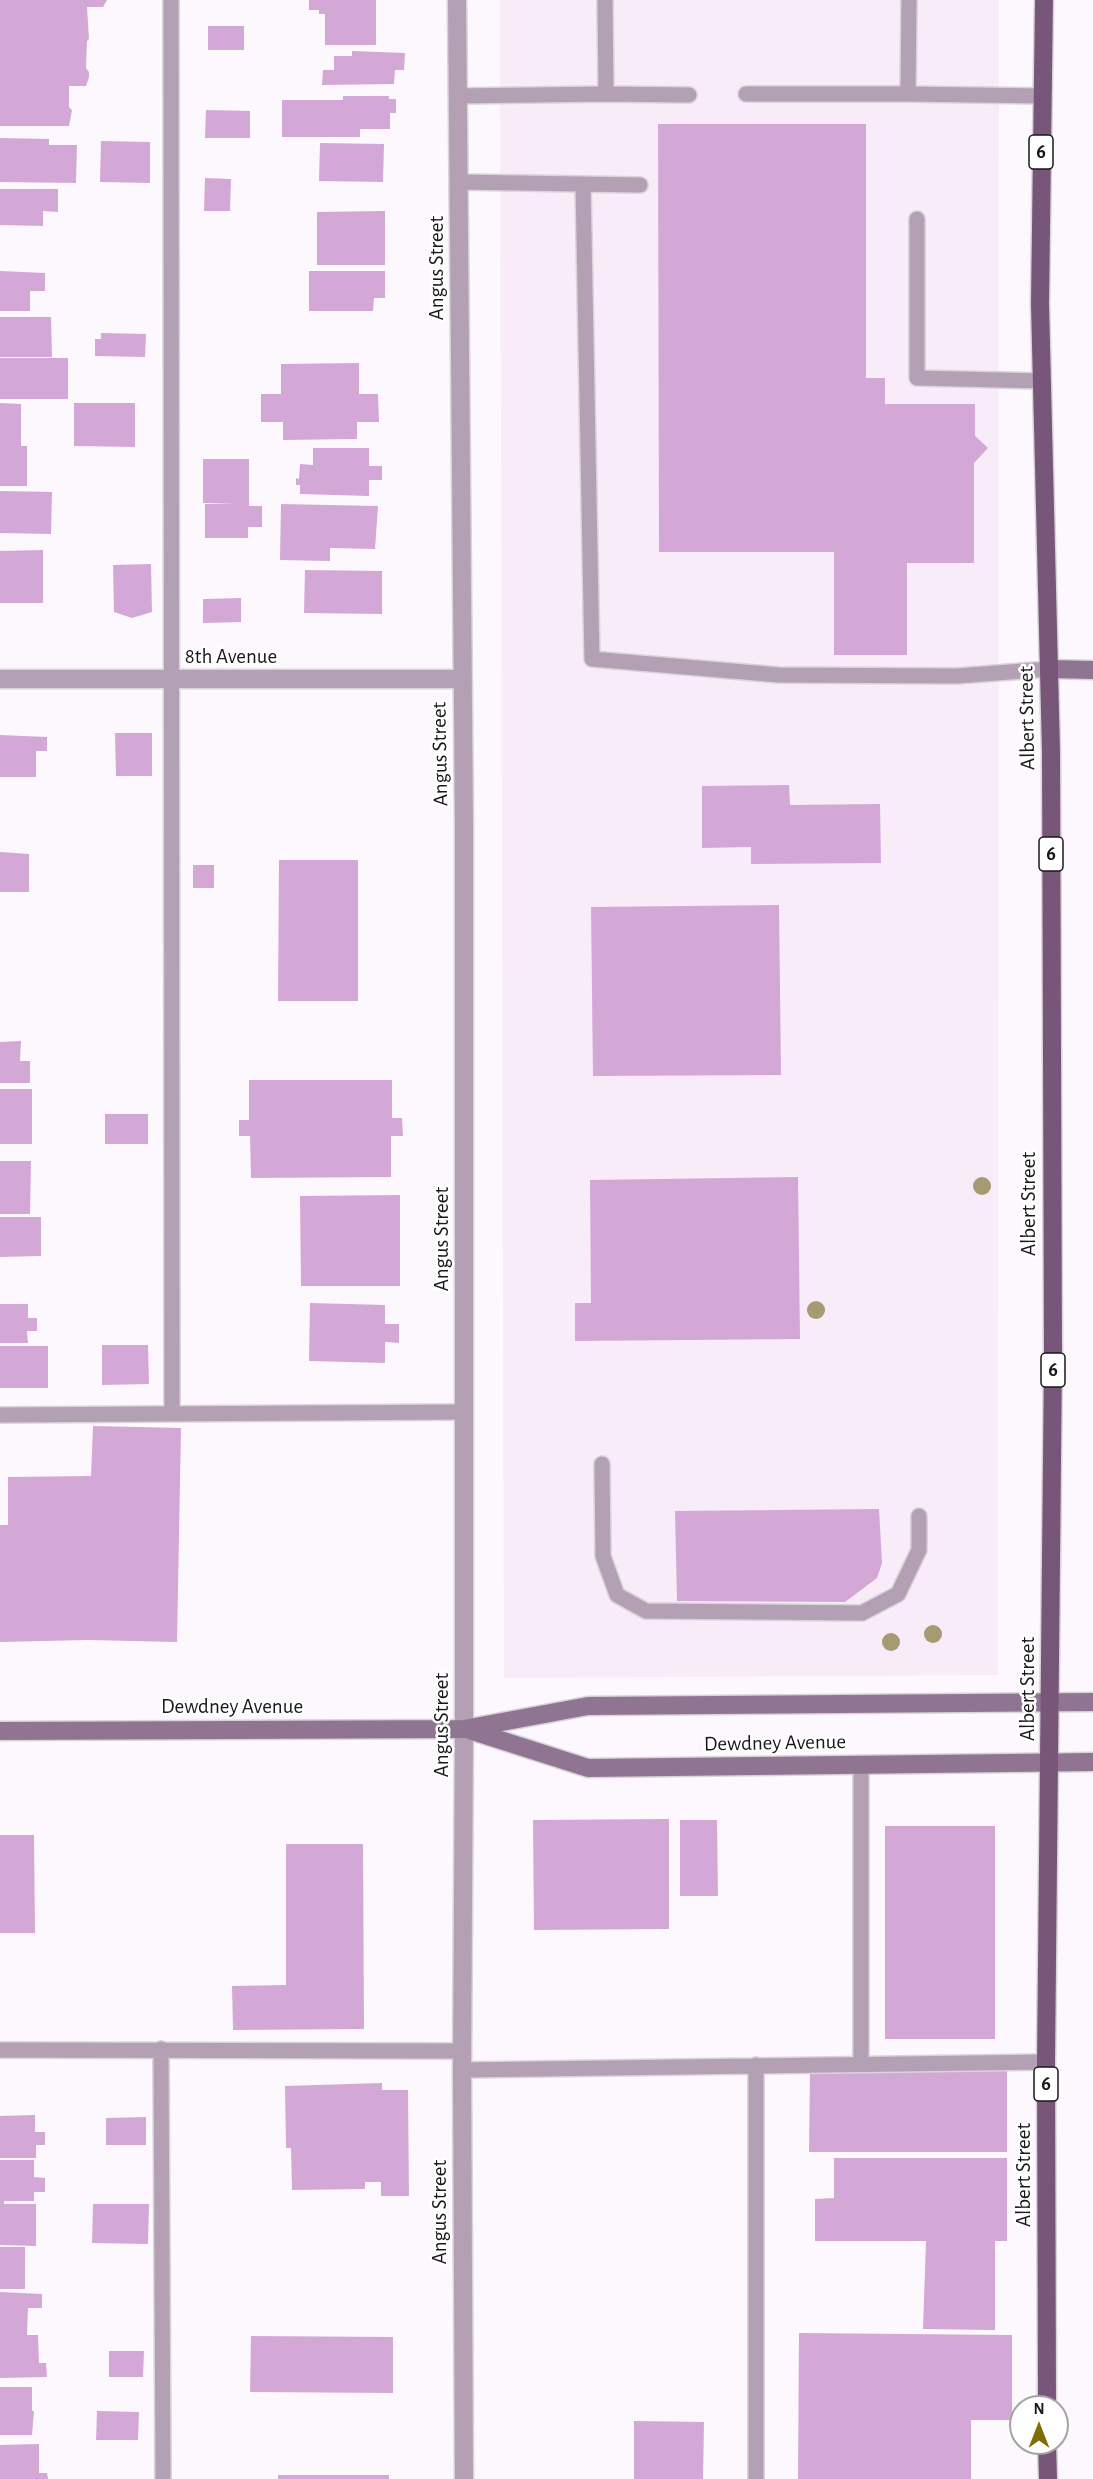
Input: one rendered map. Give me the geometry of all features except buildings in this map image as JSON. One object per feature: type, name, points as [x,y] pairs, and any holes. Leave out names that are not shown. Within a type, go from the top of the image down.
[{"type":"main road","name":"Albert Street","points":[[1044,0],[1040,304],[1049,669],[1053,1348],[1046,2062],[1047,2395]]},
{"type":"main road","points":[[1049,669],[1093,670]]},
{"type":"main road","name":"Dewdney Avenue","points":[[0,1731],[464,1729],[588,1706],[1093,1702]]},
{"type":"main road","name":"Dewdney Avenue","points":[[464,1729],[588,1768],[1093,1762]]},
{"type":"main road","points":[[1047,2455],[1047,2479]]},
{"type":"street","name":"Angus Street","points":[[457,0],[464,825],[465,1413],[462,2051],[464,2479]]},
{"type":"street","name":"8th Avenue","points":[[0,679],[461,679]]},
{"type":"lane","points":[[171,0],[172,1413]]},
{"type":"lane","points":[[605,0],[606,94]]},
{"type":"lane","points":[[908,94],[909,0]]},
{"type":"lane","points":[[746,94],[1042,96]]},
{"type":"lane","points":[[457,96],[689,95]]},
{"type":"lane","points":[[459,182],[640,185]]},
{"type":"lane","points":[[583,184],[592,659],[779,675],[957,676],[1049,669]]},
{"type":"lane","points":[[917,219],[917,378],[1042,381]]},
{"type":"lane","points":[[0,1415],[465,1413]]},
{"type":"lane","points":[[602,1464],[603,1556],[617,1595],[646,1611],[862,1613],[898,1594],[920,1550],[919,1516]]},
{"type":"lane","points":[[861,1764],[861,2064]]},
{"type":"lane","points":[[161,2049],[163,2479]]},
{"type":"lane","points":[[0,2050],[462,2051]]},
{"type":"lane","points":[[462,2070],[1046,2062]]},
{"type":"lane","points":[[756,2066],[756,2479]]},
{"type":"shaded area","points":[[500,0],[999,0],[998,1675],[504,1678]]}]
